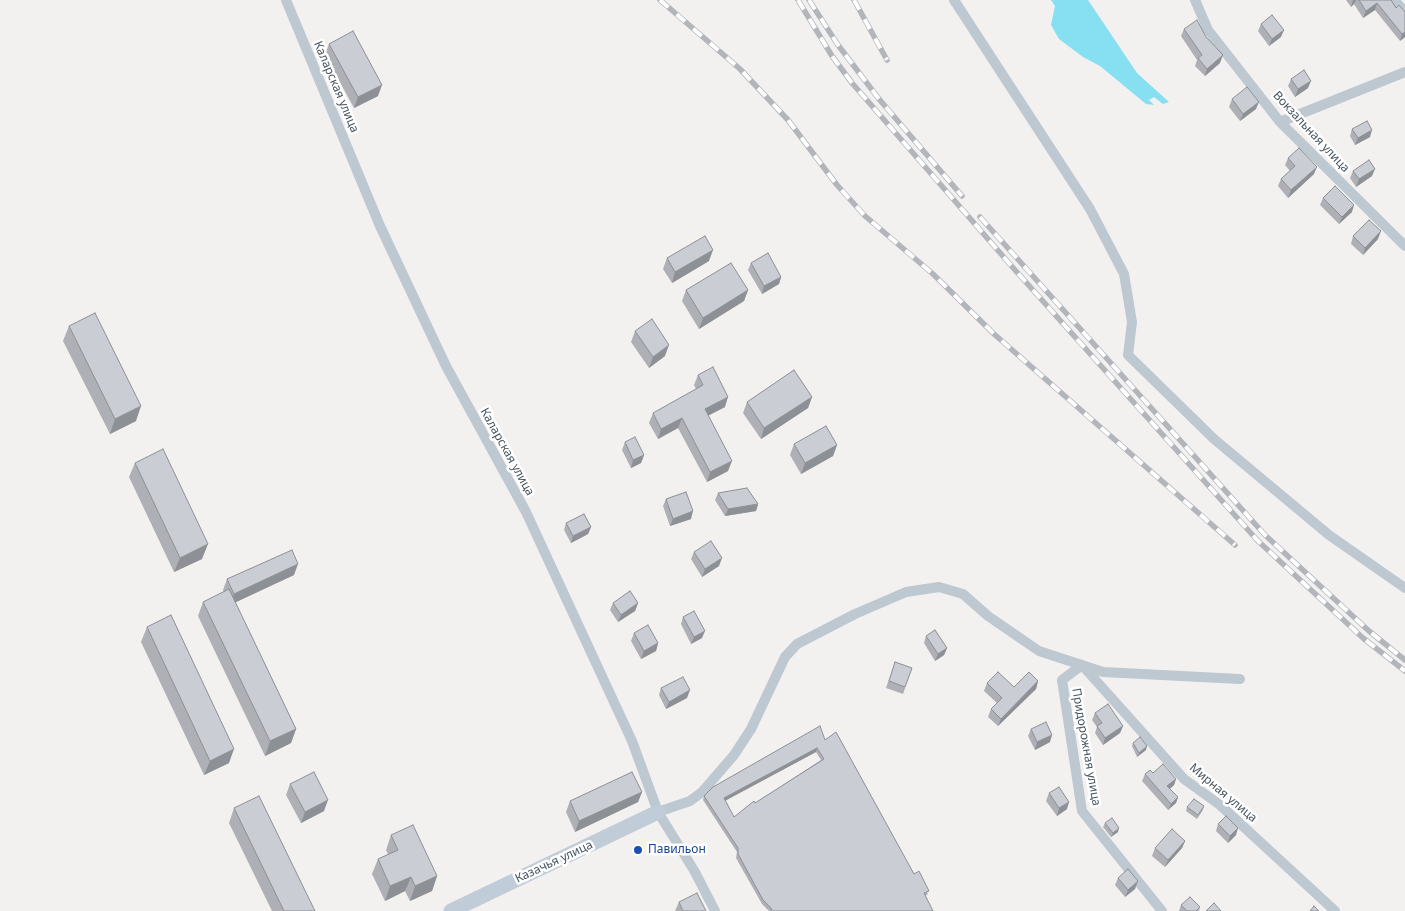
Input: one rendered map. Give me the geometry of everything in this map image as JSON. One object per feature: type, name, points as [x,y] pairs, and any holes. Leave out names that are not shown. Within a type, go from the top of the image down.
[{"type":"street","name":"Каларская улица","points":[[286,0],[380,226],[446,366],[526,512],[632,741],[658,812],[695,872],[715,911]]},
{"type":"street","points":[[954,0],[1090,209],[1124,274],[1132,322],[1128,355],[1230,452],[1329,535],[1405,588]]},
{"type":"street","name":"Вокзальная улица","points":[[1195,0],[1208,30],[1280,122],[1405,246]]},
{"type":"street","points":[[1394,0],[1405,12]]},
{"type":"street","points":[[1280,122],[1405,72]]},
{"type":"street","points":[[658,812],[690,801],[702,792],[728,762],[751,729],[785,657],[797,644],[855,614],[906,592],[939,586],[963,594],[988,616],[1039,651],[1103,672],[1240,679]]},
{"type":"street","name":"Придорожная улица","points":[[1082,665],[1062,680],[1082,810],[1162,911]]},
{"type":"street","name":"Мирная улица","points":[[1082,665],[1184,779],[1220,805],[1335,911]]},
{"type":"street","name":"Казачья улица","points":[[451,911],[658,812]]},
{"type":"water","points":[[1051,0],[1088,0],[1137,73],[1169,102],[1163,104],[1154,97],[1149,100],[1154,105],[1146,104],[1100,66],[1083,57],[1059,39],[1051,25],[1055,6]]},
{"type":"building","points":[[1359,0],[1391,0],[1396,8],[1399,5],[1405,12],[1405,32],[1402,34],[1377,3],[1366,11]]},
{"type":"building","points":[[1272,15],[1284,30],[1272,39],[1261,24]]},
{"type":"building","points":[[1197,20],[1206,37],[1223,55],[1207,69],[1198,58],[1202,55],[1184,29]]},
{"type":"building","points":[[353,31],[382,85],[358,97],[329,44]]},
{"type":"building","points":[[1304,70],[1311,81],[1298,89],[1291,79]]},
{"type":"building","points":[[1247,87],[1259,102],[1243,114],[1232,99]]},
{"type":"building","points":[[1367,121],[1372,130],[1358,138],[1352,129]]},
{"type":"building","points":[[1299,148],[1317,167],[1291,190],[1281,179],[1295,166],[1288,158]]},
{"type":"building","points":[[1369,160],[1375,169],[1359,179],[1353,171]]},
{"type":"building","points":[[1335,186],[1354,205],[1342,217],[1323,198]]},
{"type":"building","points":[[1369,220],[1381,231],[1365,248],[1353,236]]},
{"type":"building","points":[[705,236],[713,250],[675,272],[667,258]]},
{"type":"building","points":[[768,253],[781,277],[764,286],[751,263]]},
{"type":"building","points":[[731,263],[748,290],[703,318],[686,290]]},
{"type":"building","points":[[95,313],[141,406],[115,419],[69,326]]},
{"type":"building","points":[[652,319],[669,345],[653,357],[635,331]]},
{"type":"building","points":[[713,367],[728,397],[705,409],[732,461],[710,472],[682,418],[661,429],[653,413],[703,385],[698,375]]},
{"type":"building","points":[[794,370],[812,397],[764,428],[747,402]]},
{"type":"building","points":[[826,426],[837,445],[805,463],[794,444]]},
{"type":"building","points":[[635,437],[644,455],[633,460],[625,442]]},
{"type":"building","points":[[163,449],[208,544],[180,558],[135,463]]},
{"type":"building","points":[[747,488],[758,504],[728,509],[718,493]]},
{"type":"building","points":[[686,492],[693,511],[673,519],[666,499]]},
{"type":"building","points":[[584,514],[591,527],[573,536],[566,523]]},
{"type":"building","points":[[711,541],[722,558],[705,569],[694,552]]},
{"type":"building","points":[[292,550],[298,564],[234,594],[227,579]]},
{"type":"building","points":[[229,589],[296,729],[270,741],[203,602]]},
{"type":"building","points":[[630,591],[638,603],[621,615],[613,603]]},
{"type":"building","points":[[694,611],[705,631],[694,637],[683,617]]},
{"type":"building","points":[[171,615],[234,749],[210,761],[147,627]]},
{"type":"building","points":[[648,625],[658,643],[644,651],[634,633]]},
{"type":"building","points":[[935,630],[947,648],[938,654],[926,636]]},
{"type":"building","points":[[895,662],[912,668],[905,687],[889,681]]},
{"type":"building","points":[[998,672],[1014,687],[1029,672],[1038,681],[1001,719],[991,709],[1002,698],[987,683]]},
{"type":"building","points":[[683,677],[690,690],[669,702],[661,688]]},
{"type":"building","points":[[1108,704],[1123,726],[1105,738],[1097,726],[1102,723],[1095,713]]},
{"type":"building","points":[[1046,722],[1052,735],[1037,742],[1031,729]]},
{"type":"building","points":[[820,726],[825,740],[836,732],[914,874],[919,871],[929,891],[924,893],[933,911],[772,911],[763,900],[738,854],[738,848],[704,796],[713,787]],"holes":[[[817,748],[824,759],[755,803],[754,801],[734,817],[724,798]]]},
{"type":"building","points":[[1140,737],[1147,746],[1139,753],[1133,743]]},
{"type":"building","points":[[1163,764],[1176,779],[1167,786],[1178,797],[1171,804],[1145,774],[1150,770],[1153,773]]},
{"type":"building","points":[[314,772],[328,800],[305,812],[290,784]]},
{"type":"building","points":[[632,772],[642,792],[579,821],[570,801]]},
{"type":"building","points":[[1059,787],[1069,802],[1059,808],[1049,793]]},
{"type":"building","points":[[259,796],[315,911],[284,911],[234,808]]},
{"type":"building","points":[[1194,799],[1204,806],[1198,815],[1187,807]]},
{"type":"building","points":[[1226,816],[1238,828],[1230,836],[1218,824]]},
{"type":"building","points":[[1112,818],[1119,828],[1113,833],[1105,823]]},
{"type":"building","points":[[413,825],[437,876],[415,886],[411,877],[390,886],[378,859],[398,850],[391,835]]},
{"type":"building","points":[[1172,829],[1185,841],[1168,860],[1155,848]]},
{"type":"building","points":[[1128,869],[1138,881],[1128,890],[1118,878]]},
{"type":"building","points":[[697,893],[706,911],[683,911],[679,902]]},
{"type":"building","points":[[1190,897],[1200,907],[1196,911],[1187,911],[1181,905]]},
{"type":"building","points":[[1214,903],[1221,911],[1206,911]]},
{"type":"building","points":[[1314,906],[1319,911],[1310,911]]},
{"type":"railway","points":[[660,0],[740,69],[788,120],[837,185],[865,216],[933,274],[994,334],[1235,545]]},
{"type":"railway","points":[[798,0],[832,56],[852,83],[1015,270],[1258,541],[1363,638],[1405,671]]},
{"type":"railway","points":[[809,0],[838,45],[879,99],[962,196]]},
{"type":"railway","points":[[854,0],[887,60]]},
{"type":"railway","points":[[980,217],[1265,535],[1369,631],[1405,660]]},
{"type":"place","name":"Павильон","points":[[638,850]]}]
